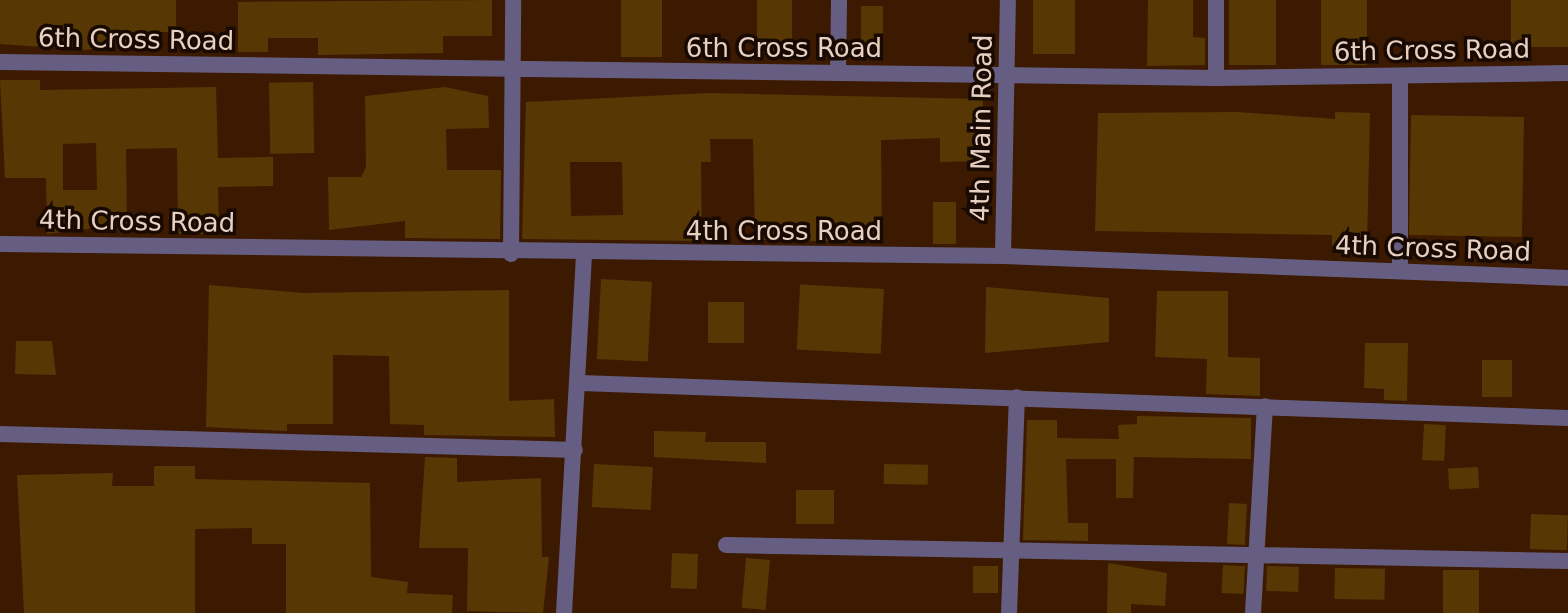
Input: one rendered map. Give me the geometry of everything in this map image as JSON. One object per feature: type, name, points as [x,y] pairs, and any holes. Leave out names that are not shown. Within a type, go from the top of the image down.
[{"type":"street","points":[[511,254],[513,0]]},
{"type":"street","points":[[838,73],[839,0]]},
{"type":"street","name":"4th Main Road","points":[[1003,256],[1008,0]]},
{"type":"street","points":[[1216,0],[1216,78]]},
{"type":"street","name":"6th Cross Road","points":[[0,62],[1216,78],[1568,73]]},
{"type":"street","points":[[1400,76],[1400,271]]},
{"type":"street","name":"4th Cross Road","points":[[0,244],[584,256],[1003,256],[1568,278]]},
{"type":"street","points":[[564,613],[581,383],[584,256]]},
{"type":"street","points":[[581,383],[1568,418]]},
{"type":"street","points":[[1009,613],[1017,397]]},
{"type":"street","points":[[1253,613],[1265,406]]},
{"type":"street","points":[[0,434],[575,450]]},
{"type":"street","points":[[726,545],[1568,561]]},
{"type":"building","points":[[0,0],[176,0],[176,32],[128,32],[128,45],[86,50],[0,44]]},
{"type":"building","points":[[492,0],[492,36],[443,36],[443,53],[318,55],[318,38],[268,38],[268,52],[238,52],[238,2]]},
{"type":"building","points":[[621,0],[662,0],[662,57],[621,57]]},
{"type":"building","points":[[757,0],[792,0],[792,53],[757,53]]},
{"type":"building","points":[[1033,0],[1075,0],[1075,54],[1033,54]]},
{"type":"building","points":[[1148,0],[1193,0],[1193,37],[1205,38],[1205,65],[1147,66]]},
{"type":"building","points":[[1229,0],[1276,0],[1276,65],[1229,65]]},
{"type":"building","points":[[1321,0],[1367,0],[1367,65],[1321,65]]},
{"type":"building","points":[[1511,0],[1568,0],[1568,47],[1511,47]]},
{"type":"building","points":[[861,6],[883,6],[883,45],[861,45]]},
{"type":"building","points":[[0,80],[40,80],[40,90],[216,87],[218,158],[273,157],[273,186],[218,187],[219,234],[178,234],[177,148],[126,149],[127,224],[47,234],[46,178],[5,178]],"holes":[[[96,143],[97,190],[63,190],[63,144]]]},
{"type":"building","points":[[313,82],[314,153],[270,154],[269,83]]},
{"type":"building","points":[[445,87],[488,96],[489,128],[446,129],[447,170],[501,170],[500,239],[405,238],[405,221],[329,230],[328,177],[361,177],[366,167],[365,96]]},
{"type":"building","points":[[709,93],[983,99],[983,161],[940,162],[940,138],[881,140],[882,242],[755,240],[753,139],[710,139],[711,162],[701,162],[702,241],[522,239],[526,102]],"holes":[[[570,162],[622,162],[623,215],[571,216]]]},
{"type":"building","points":[[1237,112],[1335,119],[1335,112],[1370,113],[1367,247],[1332,246],[1332,235],[1095,231],[1098,113]]},
{"type":"building","points":[[1411,115],[1524,117],[1522,237],[1409,235]]},
{"type":"building","points":[[933,202],[956,202],[956,244],[933,244]]},
{"type":"building","points":[[601,279],[652,282],[648,362],[597,359]]},
{"type":"building","points":[[209,285],[302,293],[509,290],[509,401],[554,399],[555,437],[424,435],[424,425],[390,424],[389,356],[333,355],[333,424],[287,424],[287,431],[206,427]]},
{"type":"building","points":[[800,285],[884,289],[881,354],[797,350]]},
{"type":"building","points":[[986,287],[1109,298],[1109,342],[985,353]]},
{"type":"building","points":[[1157,291],[1228,291],[1228,357],[1260,358],[1260,396],[1206,394],[1207,359],[1155,357]]},
{"type":"building","points":[[708,302],[744,302],[744,343],[708,343]]},
{"type":"building","points":[[16,341],[52,341],[56,375],[15,374]]},
{"type":"building","points":[[1365,343],[1408,343],[1407,401],[1384,400],[1384,389],[1364,388]]},
{"type":"building","points":[[1482,360],[1512,360],[1512,397],[1482,397]]},
{"type":"building","points":[[1137,416],[1251,418],[1251,459],[1134,457],[1133,498],[1116,498],[1116,459],[1066,459],[1068,523],[1088,523],[1088,541],[1023,540],[1027,420],[1057,420],[1057,438],[1119,439],[1118,425],[1137,424]]},
{"type":"building","points":[[1424,424],[1446,425],[1444,461],[1422,460]]},
{"type":"building","points":[[654,431],[706,432],[705,442],[766,442],[766,463],[654,457]]},
{"type":"building","points":[[425,457],[457,458],[457,482],[541,478],[542,557],[549,557],[543,613],[467,611],[468,548],[419,548]]},
{"type":"building","points":[[594,464],[653,467],[651,510],[592,507]]},
{"type":"building","points":[[884,464],[928,465],[928,485],[884,484]]},
{"type":"building","points":[[154,466],[195,466],[195,479],[370,483],[371,577],[408,582],[407,593],[453,595],[452,613],[286,613],[286,544],[252,544],[252,528],[195,529],[195,613],[24,613],[17,475],[113,473],[112,486],[154,486]]},
{"type":"building","points":[[1478,467],[1479,488],[1449,490],[1448,469]]},
{"type":"building","points":[[796,490],[834,490],[834,524],[796,524]]},
{"type":"building","points":[[1229,503],[1247,504],[1245,545],[1227,544]]},
{"type":"building","points":[[1531,514],[1568,515],[1567,550],[1530,549]]},
{"type":"building","points":[[672,553],[698,554],[697,589],[671,588]]},
{"type":"building","points":[[746,558],[770,560],[766,610],[742,608]]},
{"type":"building","points":[[1108,563],[1167,573],[1165,606],[1131,604],[1131,613],[1107,613]]},
{"type":"building","points":[[1223,565],[1245,566],[1244,594],[1222,593]]},
{"type":"building","points":[[973,566],[998,566],[998,593],[973,593]]},
{"type":"building","points":[[1267,566],[1299,567],[1298,592],[1266,591]]},
{"type":"building","points":[[1335,568],[1385,569],[1384,600],[1334,599]]},
{"type":"building","points":[[1443,570],[1479,570],[1479,613],[1443,613]]}]
